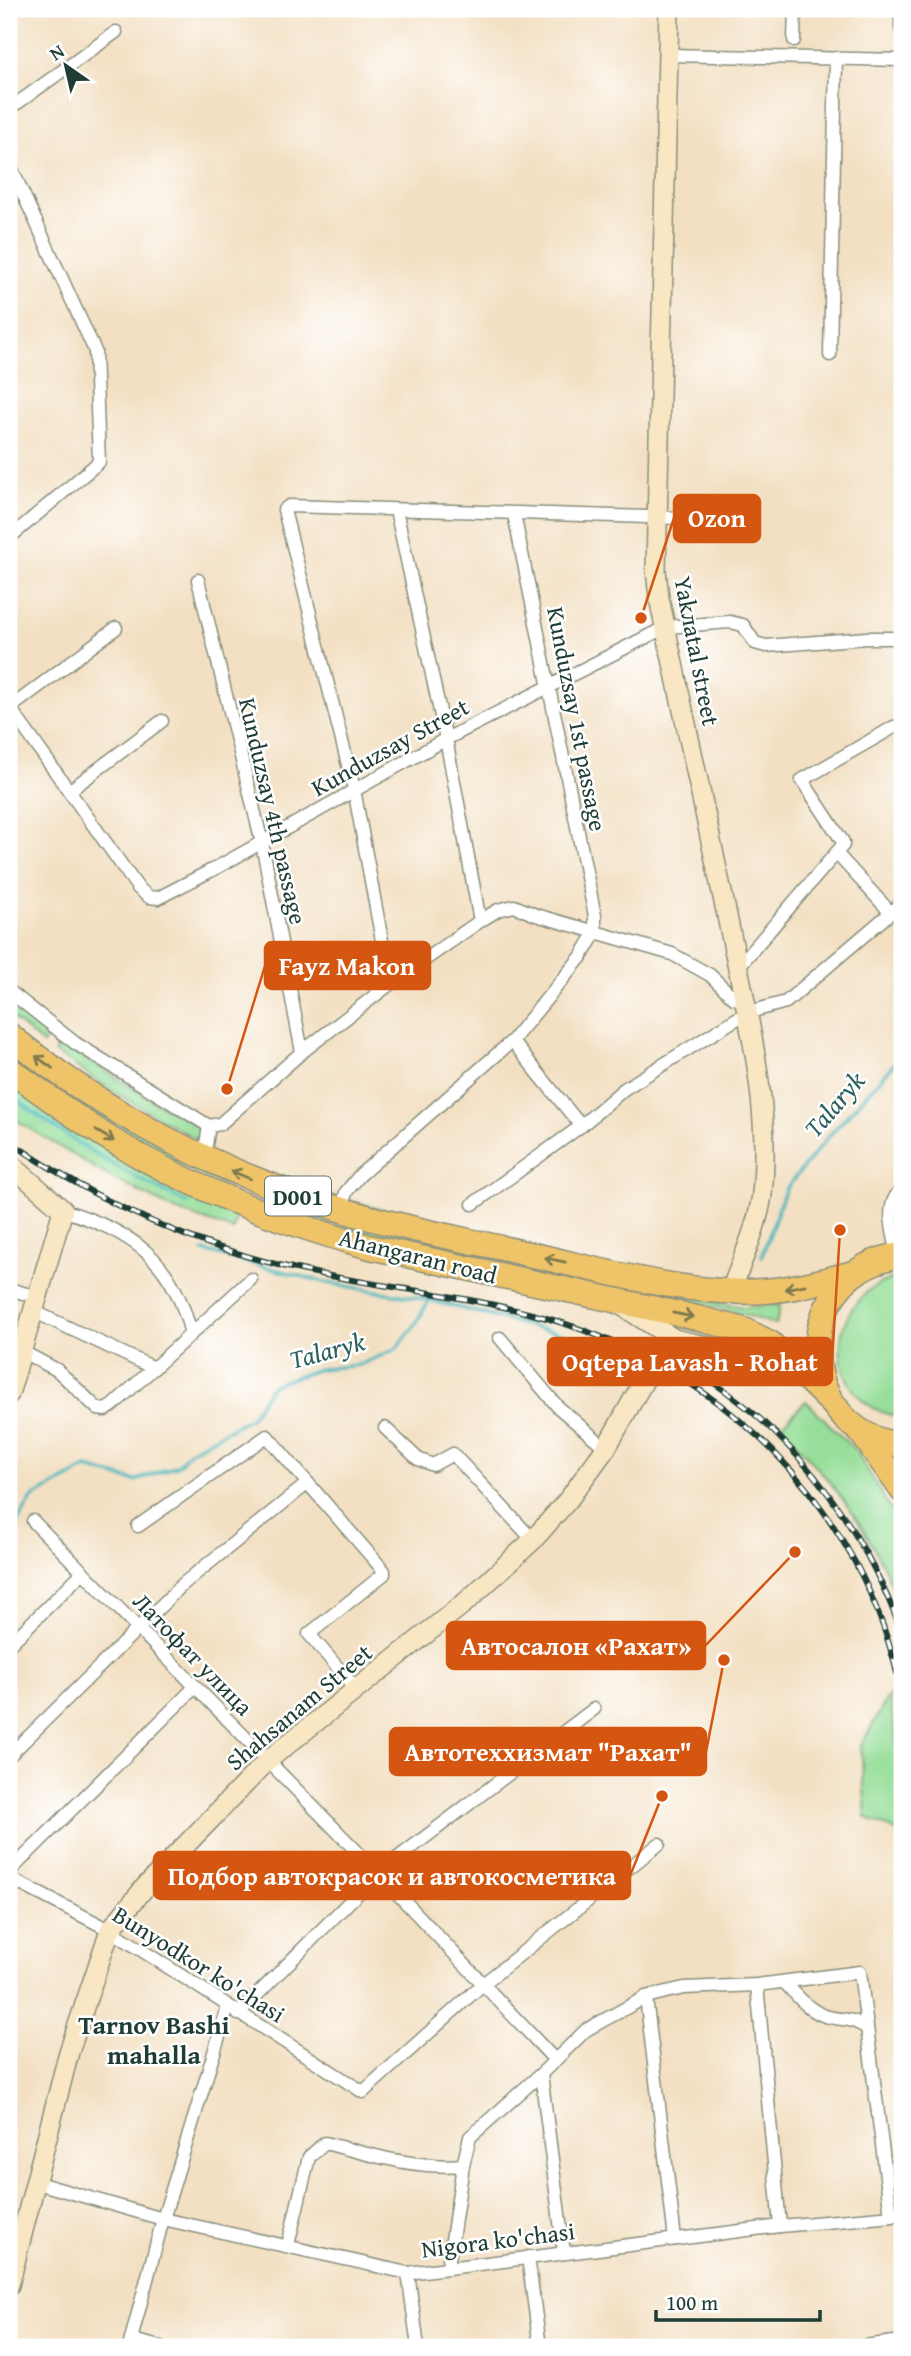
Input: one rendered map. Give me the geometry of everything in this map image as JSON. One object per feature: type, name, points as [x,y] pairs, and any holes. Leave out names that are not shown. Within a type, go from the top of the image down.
[{"type":"highway","name":"Ahangaran road","points":[[9,1035],[68,1080],[151,1133],[260,1182],[341,1210],[656,1282],[758,1292],[792,1288],[857,1272]]},
{"type":"highway","name":"Ahangaran road","points":[[9,1069],[79,1119],[141,1157],[194,1184],[253,1209],[370,1247],[709,1320],[744,1330],[770,1343],[836,1407]]},
{"type":"highway","name":"D001","points":[[900,1255],[882,1259],[857,1272],[838,1291],[824,1315],[817,1342],[823,1383],[836,1407],[858,1429],[902,1490]]},
{"type":"highway","name":"D001","points":[[858,1429],[884,1441],[902,1445]]},
{"type":"street","name":"Yakлatal street","points":[[669,9],[656,570],[738,967],[760,1092],[763,1178],[757,1219],[731,1290]]},
{"type":"street","points":[[794,40],[795,9]]},
{"type":"street","points":[[901,9],[901,28]]},
{"type":"street","points":[[9,107],[116,32]]},
{"type":"street","points":[[669,55],[902,60]]},
{"type":"street","points":[[830,355],[836,58]]},
{"type":"street","points":[[9,163],[96,351],[99,461],[9,538]]},
{"type":"street","points":[[390,984],[354,789],[284,510],[289,506],[713,519]]},
{"type":"street","points":[[396,510],[446,738],[480,921]]},
{"type":"street","name":"Kunduzsay 1st passage","points":[[514,514],[595,916],[595,933]]},
{"type":"street","name":"Kunduzsay 4th passage","points":[[198,580],[262,843],[302,1052]]},
{"type":"street","points":[[666,627],[730,622],[743,625],[755,643],[765,646],[902,638]]},
{"type":"street","name":"Kunduzsay Street","points":[[69,791],[138,888],[149,897],[158,898],[262,843],[446,738],[666,627]]},
{"type":"street","points":[[116,628],[10,708],[69,791],[162,721]]},
{"type":"street","points":[[738,967],[844,845],[802,780],[902,724]]},
{"type":"street","points":[[837,853],[891,913]]},
{"type":"street","points":[[473,1205],[581,1126],[624,1089],[745,1006],[786,1002],[902,903]]},
{"type":"street","points":[[9,991],[75,1043],[209,1126],[223,1122],[302,1052],[390,984],[480,921],[498,910],[514,906],[595,933],[672,954],[710,975],[745,1006]]},
{"type":"street","points":[[341,1210],[346,1192],[360,1175],[512,1041],[581,957],[595,933]]},
{"type":"street","points":[[512,1041],[581,1126]]},
{"type":"street","points":[[204,1158],[209,1126]]},
{"type":"street","points":[[9,1163],[63,1210],[102,1223],[159,1262],[175,1285],[185,1308],[191,1334]]},
{"type":"street","points":[[900,1255],[890,1209],[894,1198],[902,1189]]},
{"type":"street","points":[[9,1394],[63,1210]]},
{"type":"street","points":[[21,1351],[57,1370],[98,1409],[104,1410],[112,1406],[251,1279]]},
{"type":"street","points":[[9,1289],[154,1368]]},
{"type":"street","points":[[616,1301],[674,1339],[793,1365]]},
{"type":"street","points":[[500,1338],[558,1407],[606,1448]]},
{"type":"street","name":"Shahsanam Street","points":[[9,2285],[69,2052],[110,1930],[146,1886],[268,1760],[489,1582],[533,1540],[568,1500],[606,1448],[647,1375],[674,1339]]},
{"type":"street","points":[[385,1428],[418,1459],[433,1465],[453,1454],[533,1540]]},
{"type":"street","points":[[138,1526],[265,1436],[270,1438],[384,1571],[384,1574],[309,1634],[356,1689]]},
{"type":"street","points":[[9,1756],[183,1584],[308,1483]]},
{"type":"street","name":"Латофат улица","points":[[33,1521],[378,1873],[554,2059]]},
{"type":"street","points":[[9,1645],[83,1572]]},
{"type":"street","points":[[9,1872],[195,1687]]},
{"type":"street","points":[[160,2347],[131,2344],[163,2219],[233,2011],[378,1873],[594,1709]]},
{"type":"street","points":[[483,1984],[659,1844]]},
{"type":"street","name":"Bunyodkor ko'chasi","points":[[9,1878],[110,1930],[363,2092],[483,1984]]},
{"type":"street","points":[[448,2267],[463,2165],[470,2137],[586,2030],[646,1997],[684,1988],[757,1985],[860,1972],[867,2028]]},
{"type":"street","points":[[784,1982],[812,2010],[829,2017],[846,2018],[867,2028]]},
{"type":"street","points":[[757,1985],[780,2226]]},
{"type":"street","points":[[646,1997],[675,2239]]},
{"type":"street","name":"Nigora ko'chasi","points":[[34,2182],[163,2219],[408,2273],[780,2226],[892,2216],[867,2028]]},
{"type":"street","points":[[541,2074],[564,2253]]},
{"type":"street","points":[[288,2245],[309,2157],[325,2143],[396,2161],[439,2167],[463,2165]]},
{"type":"street","points":[[528,2257],[540,2347]]},
{"type":"street","points":[[408,2273],[418,2347]]},
{"type":"street","points":[[857,2347],[902,2342]]},
{"type":"green space","points":[[9,1001],[50,1035],[43,1044],[9,1015]]},
{"type":"green space","points":[[61,1042],[143,1095],[203,1128],[198,1140],[112,1091],[54,1052]]},
{"type":"green space","points":[[9,1045],[169,1150],[708,1301],[744,1307],[780,1305],[776,1325],[744,1314],[397,1239],[301,1213],[255,1197],[209,1178],[124,1133],[9,1054]]},
{"type":"green space","points":[[9,1082],[237,1214],[233,1230],[175,1210],[108,1176],[22,1124],[9,1114]]},
{"type":"green space","points":[[902,1276],[902,1417],[875,1408],[856,1393],[844,1372],[841,1348],[845,1325],[856,1303],[875,1286]]},
{"type":"green space","points":[[806,1401],[857,1452],[896,1519],[902,1532],[902,1589],[895,1592],[860,1524],[831,1484],[780,1427]]},
{"type":"green space","points":[[889,1696],[902,1773],[902,1834],[866,1817],[861,1745]]},
{"type":"waterway","name":"Talaryk","points":[[762,1256],[785,1190],[828,1137],[902,1055]]},
{"type":"waterway","points":[[9,1094],[95,1153],[187,1203]]},
{"type":"waterway","points":[[203,1251],[328,1283],[429,1300]]},
{"type":"waterway","name":"Talaryk","points":[[9,1536],[33,1497],[87,1468],[135,1481],[178,1465],[190,1451],[250,1418],[272,1385],[319,1369],[359,1365],[396,1349],[414,1327],[429,1300],[564,1335]]},
{"type":"railway","points":[[9,1141],[93,1193],[153,1222],[215,1246],[281,1266],[461,1298],[532,1314],[600,1337],[664,1367],[721,1406],[773,1451],[818,1504],[855,1562],[883,1626],[902,1696]]},
{"type":"railway","points":[[637,1341],[683,1364],[726,1392],[765,1423],[800,1459],[831,1498],[858,1540],[882,1585],[902,1633]]},
{"type":"place","name":"Ozon","points":[[641,618]]},
{"type":"place","name":"Fayz Makon","points":[[227,1089]]},
{"type":"place","name":"Oqtepa Lavash - Rohat","points":[[840,1230]]},
{"type":"place","name":"Автосалон «Рахат»","points":[[795,1552]]},
{"type":"place","name":"Автотеххизмат \"Рахат\"","points":[[724,1660]]},
{"type":"place","name":"Подбор автокрасок и автокосметика","points":[[662,1796]]},
{"type":"district","name":"Tarnov Bashi mahalla","points":[[154,2039]]}]
